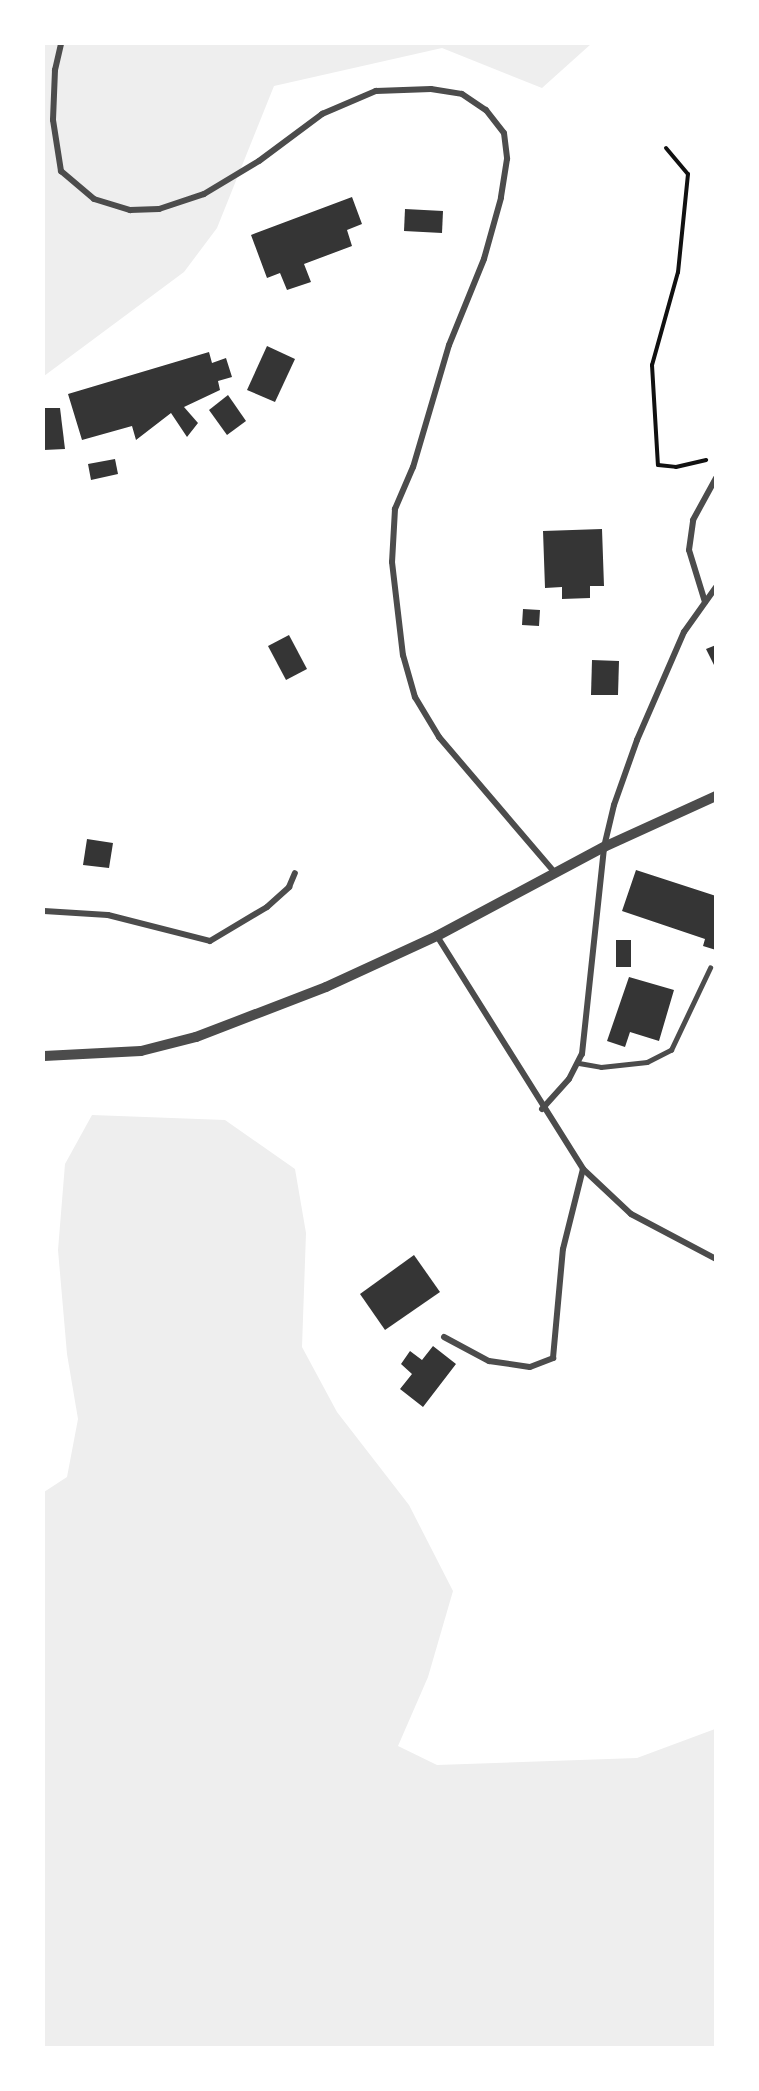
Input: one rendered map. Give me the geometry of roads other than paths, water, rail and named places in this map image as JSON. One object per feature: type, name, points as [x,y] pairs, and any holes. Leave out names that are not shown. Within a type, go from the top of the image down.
[{"type":"street","points":[[62,44],[55,70],[53,120],[61,171],[94,199],[130,210],[159,209],[204,194],[259,160],[322,114],[376,91],[431,89],[462,94],[486,110],[504,133],[507,159],[501,198],[484,259],[449,345],[413,467],[395,509],[392,562],[403,655],[415,697],[439,737],[555,874]]},
{"type":"street","points":[[705,602],[689,550],[693,520],[716,478]]},
{"type":"street","points":[[542,1109],[579,1063],[604,847],[637,740],[684,632],[716,587]]},
{"type":"street","points":[[44,1056],[141,1051],[196,1037],[326,987],[437,936],[604,847],[716,796]]},
{"type":"street","points":[[44,911],[108,915],[210,941],[267,907],[290,887],[295,873]]},
{"type":"street","points":[[437,936],[542,1109],[582,1169],[631,1214],[716,1259]]},
{"type":"street","points":[[444,1338],[489,1361],[530,1367],[545,1364],[553,1358],[563,1249],[582,1169]]},
{"type":"lane","points":[[579,1063],[601,1067],[647,1062],[671,1050],[710,968]]}]
